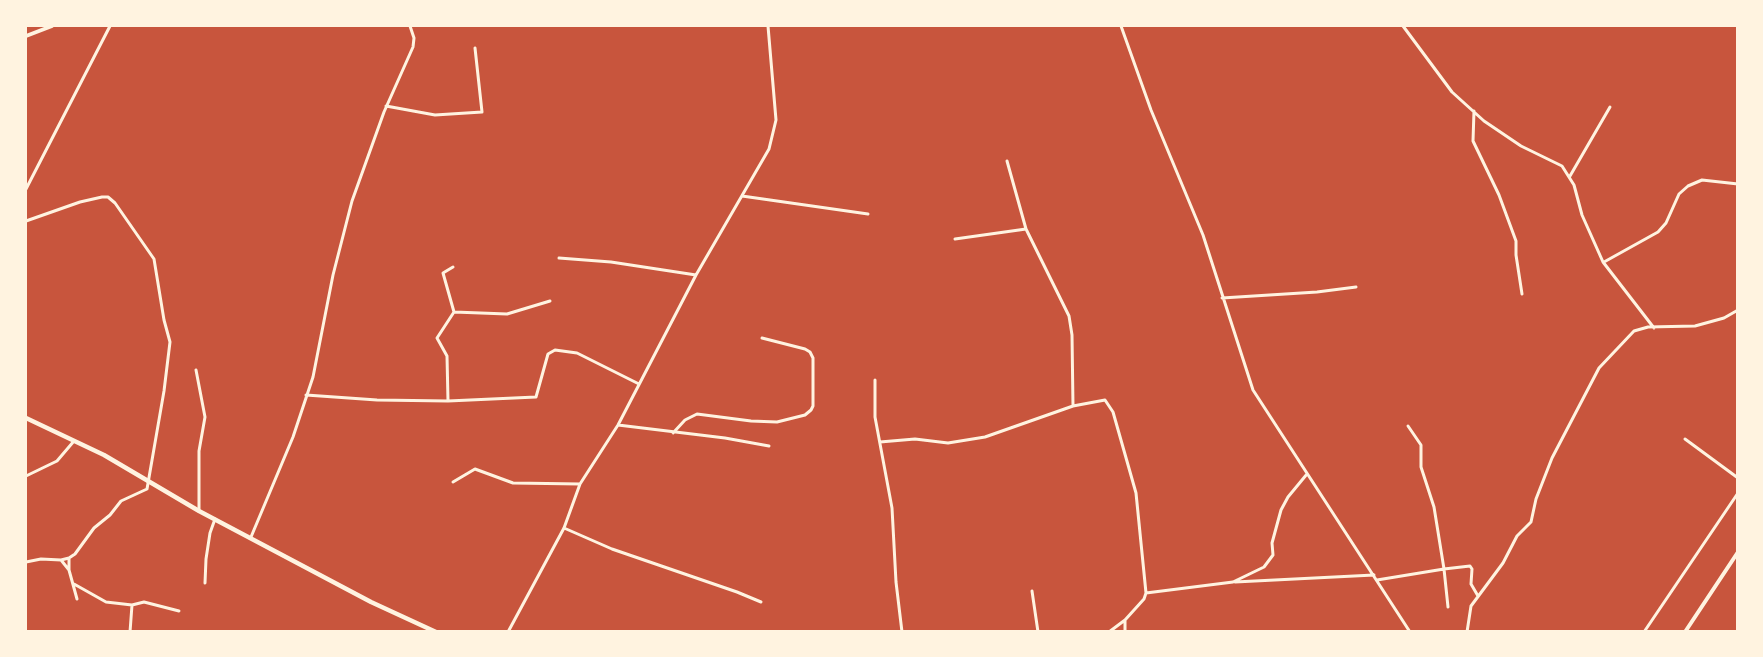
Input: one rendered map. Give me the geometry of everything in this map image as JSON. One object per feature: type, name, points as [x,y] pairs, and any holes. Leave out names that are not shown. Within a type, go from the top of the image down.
[{"type":"main road","points":[[26,418],[74,441],[199,511],[371,602],[436,632]]},
{"type":"street","points":[[26,36],[52,26]]},
{"type":"street","points":[[26,189],[110,26]]},
{"type":"street","points":[[251,537],[292,437],[313,377],[333,275],[352,201],[386,106],[413,47],[414,38],[410,26]]},
{"type":"street","points":[[508,632],[564,528],[580,484],[618,425],[696,275],[769,149],[776,120],[768,26]]},
{"type":"street","points":[[1121,26],[1151,110],[1203,235],[1253,390],[1410,632]]},
{"type":"street","points":[[1402,26],[1452,92],[1484,121],[1521,146],[1562,166],[1570,176],[1582,214],[1604,262],[1654,328]]},
{"type":"street","points":[[386,106],[435,115],[482,112],[475,48]]},
{"type":"street","points":[[1570,176],[1610,107]]},
{"type":"street","points":[[1474,111],[1473,141],[1499,195],[1516,241],[1522,294]]},
{"type":"street","points":[[1007,161],[1026,229],[1069,316],[1072,335],[1073,406]]},
{"type":"street","points":[[1604,262],[1658,232],[1666,223],[1678,194],[1688,186],[1702,180],[1737,184]]},
{"type":"street","points":[[742,196],[868,214]]},
{"type":"street","points":[[26,221],[80,202],[108,197],[124,214],[154,259],[170,342],[164,391],[145,492],[121,501],[69,558],[26,562]]},
{"type":"street","points":[[955,239],[1026,229]]},
{"type":"street","points":[[559,258],[611,262],[696,275]]},
{"type":"street","points":[[448,401],[447,356],[437,338],[454,312],[443,273],[453,267]]},
{"type":"street","points":[[1222,298],[1356,287]]},
{"type":"street","points":[[454,312],[507,314],[550,301]]},
{"type":"street","points":[[1467,632],[1471,606],[1503,563],[1517,536],[1531,522],[1536,498],[1552,458],[1599,368],[1634,331],[1695,326],[1724,318],[1737,310]]},
{"type":"street","points":[[673,433],[685,420],[697,414],[777,422],[805,415],[811,410],[813,406],[813,358],[810,352],[805,348],[762,338]]},
{"type":"street","points":[[306,395],[377,400],[448,401],[536,397],[548,354],[555,350],[577,353],[639,384]]},
{"type":"street","points":[[196,369],[205,417],[199,451],[199,511]]},
{"type":"street","points":[[875,381],[875,417],[892,508],[896,582],[902,632]]},
{"type":"street","points":[[880,442],[915,439],[948,443],[985,437],[1073,406],[1105,400],[1113,412],[1136,493],[1146,593],[1144,599],[1125,621],[1109,632]]},
{"type":"street","points":[[618,425],[725,438],[769,446]]},
{"type":"street","points":[[1408,426],[1421,445],[1421,467],[1434,507],[1448,607]]},
{"type":"street","points":[[1684,439],[1737,478]]},
{"type":"street","points":[[26,476],[57,461],[74,441]]},
{"type":"street","points":[[453,482],[476,469],[513,483],[580,484]]},
{"type":"street","points":[[1233,582],[1264,567],[1273,555],[1272,543],[1281,510],[1288,497],[1307,474]]},
{"type":"street","points":[[1644,632],[1737,493]]},
{"type":"street","points":[[205,584],[210,533],[215,519]]},
{"type":"street","points":[[564,528],[612,549],[737,591],[761,602]]},
{"type":"street","points":[[1685,632],[1737,552]]},
{"type":"street","points":[[69,558],[69,570]]},
{"type":"street","points":[[61,560],[69,570],[77,599]]},
{"type":"street","points":[[1377,580],[1470,566],[1472,569],[1471,584],[1478,596]]},
{"type":"street","points":[[1146,593],[1233,582],[1374,575]]},
{"type":"street","points":[[74,584],[106,602],[132,605],[144,602],[179,611]]},
{"type":"street","points":[[1032,591],[1038,632]]},
{"type":"street","points":[[130,632],[132,605]]},
{"type":"street","points":[[1125,621],[1125,632]]}]
